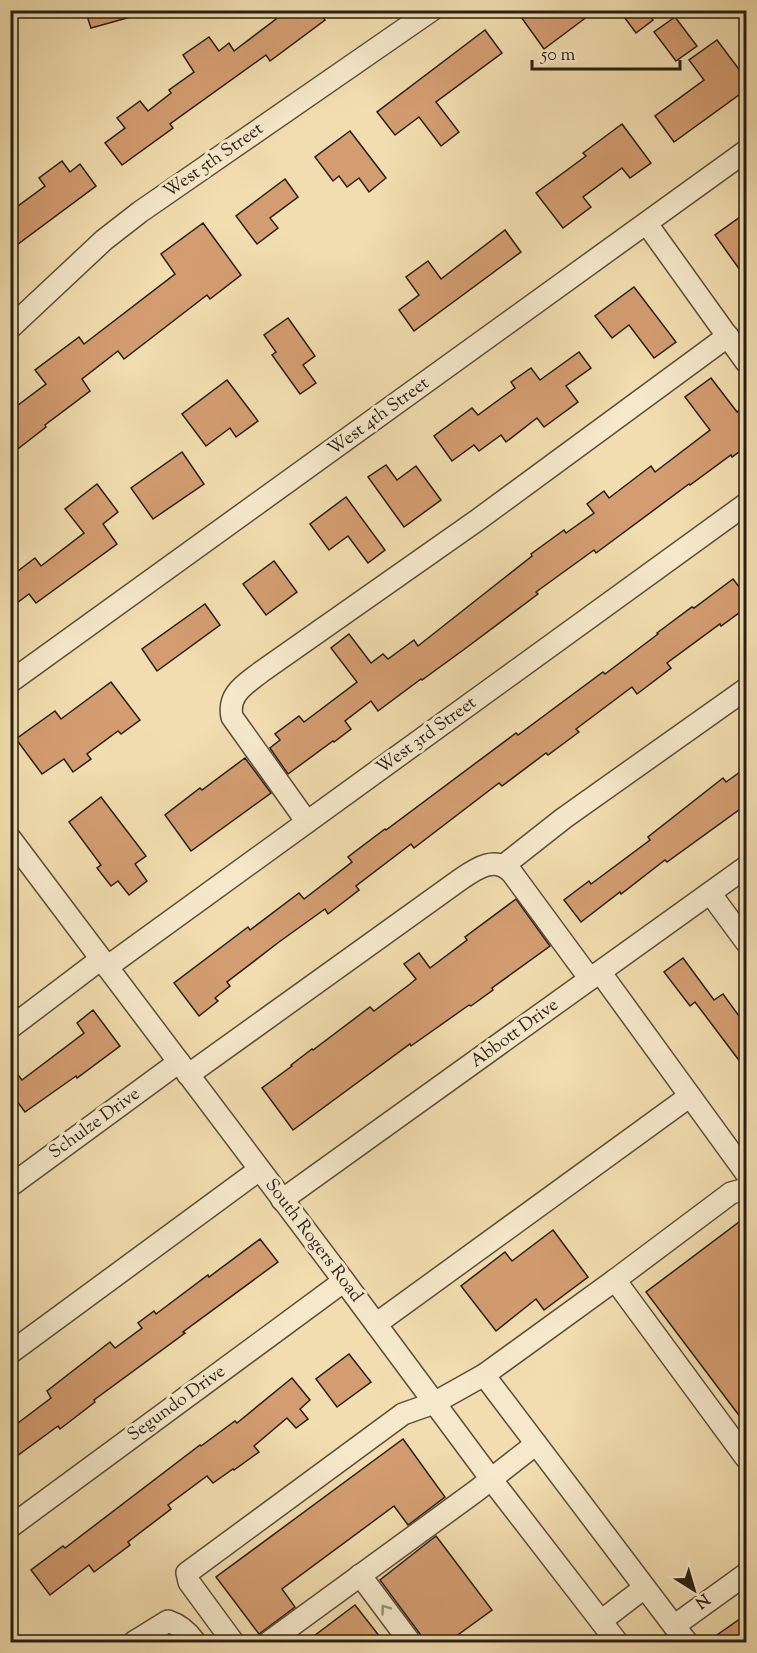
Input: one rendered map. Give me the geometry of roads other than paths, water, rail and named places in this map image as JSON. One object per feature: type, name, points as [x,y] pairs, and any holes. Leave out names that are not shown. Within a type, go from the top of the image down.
[{"type":"street","name":"West 5th Street","points":[[10,328],[104,240],[140,212],[432,10]]},
{"type":"street","name":"West 4th Street","points":[[10,682],[747,151]]},
{"type":"street","points":[[647,224],[747,362]]},
{"type":"street","points":[[307,822],[236,723],[231,703],[237,692],[261,672],[479,519],[728,336]]},
{"type":"street","name":"West 3rd Street","points":[[10,1028],[307,822],[747,504]]},
{"type":"street","points":[[747,689],[564,818],[502,866],[513,873],[542,915],[595,976],[690,1096],[747,1173]]},
{"type":"street","name":"South Rogers Road","points":[[10,838],[491,1479],[617,1642]]},
{"type":"street","name":"Schulze Drive","points":[[10,1186],[470,873],[485,865],[502,866]]},
{"type":"street","name":"Abbott Drive","points":[[282,1200],[747,867]]},
{"type":"street","points":[[710,893],[747,942]]},
{"type":"street","points":[[376,1324],[690,1096]]},
{"type":"street","points":[[10,1353],[259,1170]]},
{"type":"street","points":[[233,1642],[189,1582],[187,1573],[403,1414],[434,1403],[484,1375],[731,1193],[747,1190]]},
{"type":"street","points":[[615,1280],[747,1458]]},
{"type":"street","name":"Segundo Drive","points":[[10,1527],[344,1281]]},
{"type":"street","points":[[484,1375],[687,1642]]},
{"type":"street","points":[[269,1642],[536,1444]]},
{"type":"street","points":[[674,1626],[747,1574]]},
{"type":"street","points":[[360,1575],[410,1642]]},
{"type":"street","points":[[600,1621],[644,1588]]},
{"type":"street","points":[[134,1642],[168,1620],[176,1623],[195,1642]]}]
